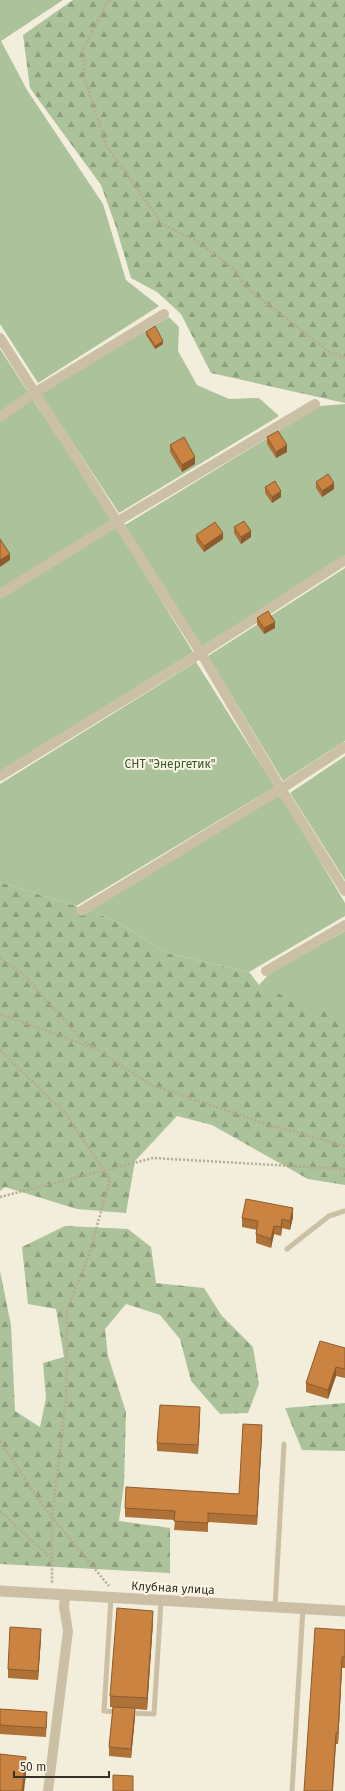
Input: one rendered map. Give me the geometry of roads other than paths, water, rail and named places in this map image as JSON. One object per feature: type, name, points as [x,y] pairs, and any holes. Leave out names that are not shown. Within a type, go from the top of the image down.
[{"type":"street","points":[[0,416],[34,393],[164,314]]},
{"type":"street","points":[[0,338],[201,653],[281,789],[345,891]]},
{"type":"street","points":[[0,594],[118,521],[315,404]]},
{"type":"street","points":[[0,776],[201,653],[345,560]]},
{"type":"street","points":[[81,911],[281,789],[345,747]]},
{"type":"street","points":[[266,971],[345,925]]},
{"type":"street","name":"Клубная улица","points":[[0,1591],[345,1611]]},
{"type":"street","points":[[48,1791],[68,1631],[64,1607],[65,1595]]},
{"type":"lane","points":[[287,1249],[330,1216],[345,1211]]},
{"type":"lane","points":[[275,1607],[284,1444]]},
{"type":"lane","points":[[115,1598],[104,1711],[154,1714],[161,1601]]},
{"type":"lane","points":[[292,1791],[303,1608]]},
{"type":"park label","name":"СНТ \"Энергетик\"","points":[[170,764]]}]
